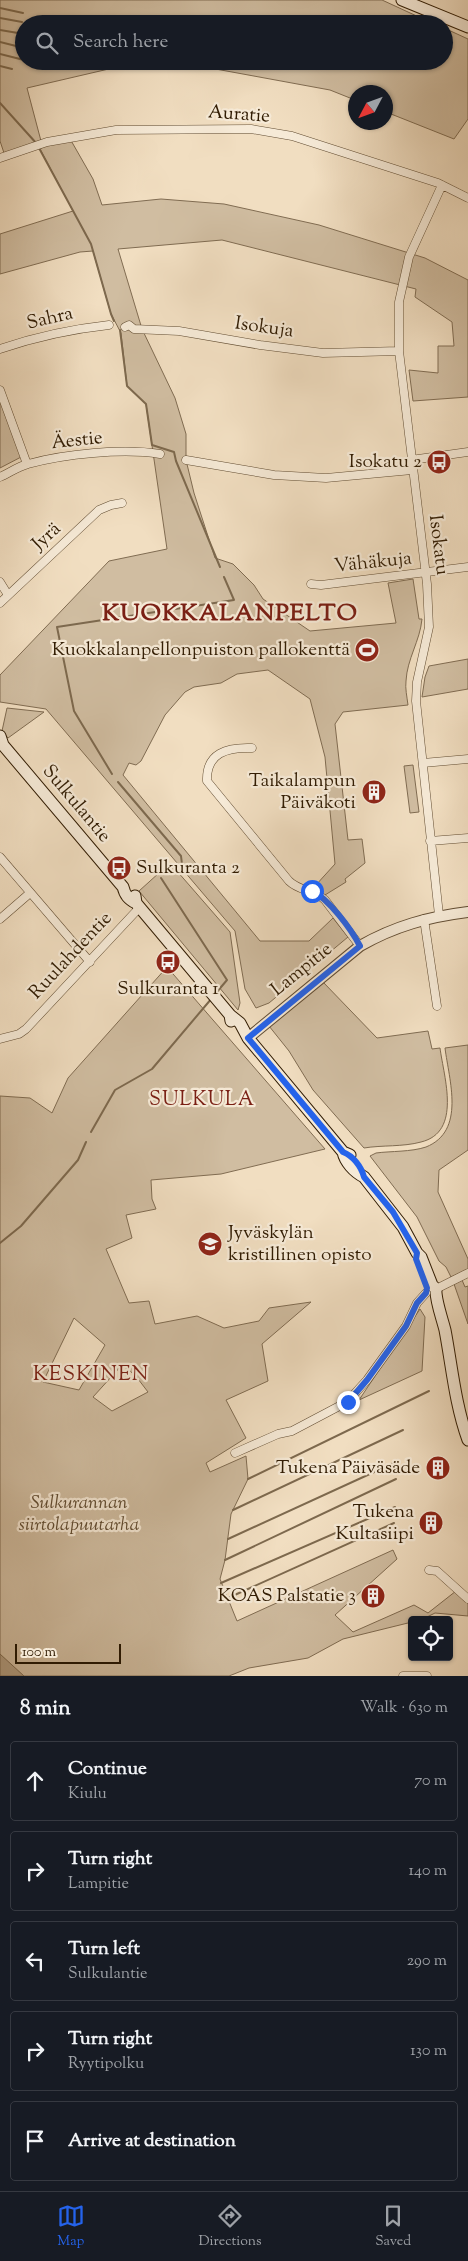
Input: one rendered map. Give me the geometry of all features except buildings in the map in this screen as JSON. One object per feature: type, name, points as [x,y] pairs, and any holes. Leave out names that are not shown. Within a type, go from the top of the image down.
[{"type":"main road","points":[[402,0],[440,15]]},
{"type":"main road","points":[[453,20],[468,26]]},
{"type":"main road","name":"Sulkulantie","points":[[1,741],[123,887],[124,894],[129,900],[138,905],[230,1015],[240,1023],[247,1036],[343,1152],[344,1159],[357,1174],[364,1177],[398,1219],[417,1253],[416,1259],[440,1307],[454,1393],[468,1440]]},
{"type":"street","name":"Auratie","points":[[0,158],[47,142],[116,130],[251,129],[292,136],[442,185],[468,198]]},
{"type":"street","name":"Isokatu","points":[[439,916],[416,701],[417,682],[429,627],[425,574],[399,351],[399,302],[409,257],[442,185]]},
{"type":"street","name":"Sahra","points":[[0,349],[24,341],[79,328],[109,325]]},
{"type":"street","name":"Isokuja","points":[[125,327],[128,325],[134,329],[179,331],[260,345],[323,353],[399,351]]},
{"type":"street","points":[[0,390],[27,464]]},
{"type":"street","name":"Äestie","points":[[0,477],[27,464],[80,455],[142,452],[160,454]]},
{"type":"street","points":[[411,460],[468,452]]},
{"type":"street","points":[[186,460],[274,474],[326,478],[412,470]]},
{"type":"street","name":"Jyrä","points":[[0,603],[99,510],[122,503]]},
{"type":"street","name":"Vähäkuja","points":[[311,584],[321,585],[468,568]]},
{"type":"street","points":[[0,582],[8,596]]},
{"type":"street","points":[[252,748],[231,750],[215,756],[206,770],[206,780],[289,881],[294,886],[310,890],[325,900],[360,946]]},
{"type":"street","points":[[423,763],[468,758]]},
{"type":"street","points":[[430,842],[468,838]]},
{"type":"street","points":[[0,857],[90,962]]},
{"type":"street","points":[[0,919],[30,893]]},
{"type":"street","name":"Ruulahdentie","points":[[0,1039],[19,1034],[26,1029],[90,962],[138,905]]},
{"type":"street","name":"Lampitie","points":[[247,1036],[360,946],[387,931],[424,919],[468,912]]},
{"type":"street","points":[[424,919],[437,1006]]},
{"type":"street","points":[[235,1452],[278,1434],[292,1431],[348,1402],[367,1380],[406,1326],[417,1303],[431,1291],[468,1274]]},
{"type":"street","points":[[429,1570],[437,1571],[468,1598]]},
{"type":"street","points":[[403,1676],[427,1676]]},
{"type":"green space","points":[[0,0],[382,0],[414,15],[15,15],[15,70],[104,70],[27,88],[41,141],[4,153],[0,141]]},
{"type":"green space","points":[[453,32],[468,39],[468,119],[454,139],[393,115],[393,85],[348,85],[348,97],[330,90],[221,70],[453,70]]},
{"type":"green space","points":[[69,137],[93,179],[102,205],[161,199],[224,204],[319,225],[425,258],[468,280],[468,397],[413,401],[409,370],[438,373],[438,346],[454,346],[452,322],[415,297],[416,289],[222,240],[118,249],[142,329],[175,398],[186,434],[186,460],[194,493],[215,558],[233,564],[254,585],[263,599],[310,631],[396,623],[388,583],[413,579],[419,619],[422,619],[407,673],[408,705],[343,712],[335,724],[348,840],[362,839],[365,863],[345,879],[346,882],[325,895],[315,886],[335,864],[325,757],[310,699],[268,670],[237,674],[221,683],[194,687],[185,692],[165,715],[141,761],[136,765],[129,763],[123,775],[260,941],[309,941],[333,918],[348,937],[269,1003],[256,1008],[245,989],[235,931],[46,709],[0,702],[0,675],[109,561],[167,549],[146,404],[127,386],[121,333],[111,314],[93,251],[80,252],[0,274],[0,234],[73,211],[40,149],[43,147],[42,144]]},
{"type":"green space","points":[[0,391],[23,456],[0,468]]},
{"type":"green space","points":[[468,659],[468,689],[422,697],[429,666]]},
{"type":"green space","points":[[7,708],[44,712],[8,738],[2,731]]},
{"type":"green space","points":[[413,765],[419,812],[410,813],[404,766]]},
{"type":"green space","points":[[170,863],[230,932],[240,1003],[238,1010],[139,891]]},
{"type":"green space","name":"Sulkurannan siirtolapuutarha","points":[[167,967],[325,1149],[221,1174],[151,1180],[152,1199],[156,1209],[126,1215],[132,1238],[106,1249],[129,1303],[149,1301],[155,1324],[197,1316],[224,1328],[259,1321],[269,1308],[311,1302],[262,1344],[268,1381],[226,1400],[246,1438],[206,1463],[210,1472],[246,1456],[248,1479],[231,1514],[225,1560],[220,1579],[237,1621],[393,1550],[397,1559],[335,1615],[353,1632],[414,1605],[428,1613],[456,1591],[468,1604],[468,1616],[435,1613],[429,1616],[408,1616],[408,1623],[343,1639],[308,1658],[249,1668],[229,1676],[0,1676],[0,1096],[30,1098],[52,1113],[68,1078]],"holes":[[[74,1318],[105,1345],[79,1390],[43,1382]],[[122,1365],[135,1375],[148,1392],[112,1411],[93,1397]]]},
{"type":"green space","points":[[323,982],[377,1038],[428,1031],[432,1049],[440,1048],[447,1088],[446,1116],[442,1127],[434,1136],[414,1144],[364,1148],[313,1090],[289,1051],[269,1026]]},
{"type":"green space","points":[[468,1045],[468,1150],[439,1170],[438,1192],[468,1259],[468,1270],[451,1277],[446,1267],[439,1261],[417,1217],[370,1156],[376,1153],[420,1149],[438,1139],[446,1129],[451,1117],[452,1104],[445,1048]]},
{"type":"green space","points":[[462,1280],[465,1287],[468,1286],[468,1324],[454,1284]]},
{"type":"green space","points":[[420,1309],[425,1317],[422,1371],[359,1400]]},
{"type":"shaded area","points":[[0,1654],[24,1676],[0,1676]]},
{"type":"waterway","points":[[0,8],[23,13]]},
{"type":"waterway","points":[[0,18],[15,21]]},
{"type":"waterway","points":[[0,30],[15,32]]},
{"type":"waterway","points":[[0,42],[15,46]]},
{"type":"waterway","points":[[0,54],[15,58]]},
{"type":"waterway","points":[[0,66],[12,69]]},
{"type":"waterway","points":[[0,103],[37,144]]},
{"type":"waterway","points":[[39,148],[91,244],[114,321]]},
{"type":"waterway","points":[[120,330],[127,386],[146,404],[152,445],[174,452],[220,567]]},
{"type":"waterway","points":[[112,774],[74,711],[57,627],[234,600],[224,577]]},
{"type":"waterway","points":[[118,782],[181,856],[182,864]]},
{"type":"waterway","points":[[161,878],[227,980],[216,993]]},
{"type":"waterway","points":[[91,1132],[115,1090],[152,1069],[212,998]]},
{"type":"waterway","points":[[0,1243],[21,1226],[78,1160],[86,1142]]},
{"type":"waterway","points":[[248,1479],[429,1391]]},
{"type":"waterway","points":[[233,1510],[403,1430]]},
{"type":"waterway","points":[[228,1539],[396,1462]]},
{"type":"waterway","points":[[225,1560],[396,1479]]},
{"type":"waterway","points":[[221,1583],[395,1507]]},
{"type":"waterway","points":[[228,1598],[394,1523]]},
{"type":"place","name":"Isokatu 2","points":[[439,462]]},
{"type":"place","name":"Kuokkalanpellonpuiston pallokenttä","points":[[367,650]]},
{"type":"place","name":"Taikalampun Päiväkoti","points":[[374,792]]},
{"type":"place","name":"Sulkuranta 2","points":[[119,868]]},
{"type":"place","name":"Sulkuranta 1","points":[[168,962]]},
{"type":"place","name":"Jyväskylän kristillinen opisto","points":[[210,1244]]},
{"type":"place","name":"Tukena Päiväsäde","points":[[438,1468]]},
{"type":"place","name":"Tukena Kultasiipi","points":[[431,1523]]},
{"type":"place","name":"KOAS Palstatie 3","points":[[373,1596]]},
{"type":"district","name":"KUOKKALANPELTO","points":[[230,614]]},
{"type":"district","name":"SULKULA","points":[[202,1100]]},
{"type":"district","name":"KESKINEN","points":[[91,1375]]},
{"type":"route","points":[[312,891],[330,905],[360,946],[248,1038],[343,1152],[349,1154],[362,1170],[364,1177],[393,1212],[417,1253],[416,1259],[427,1288],[426,1293],[417,1303],[406,1326],[367,1380],[348,1402]]}]
